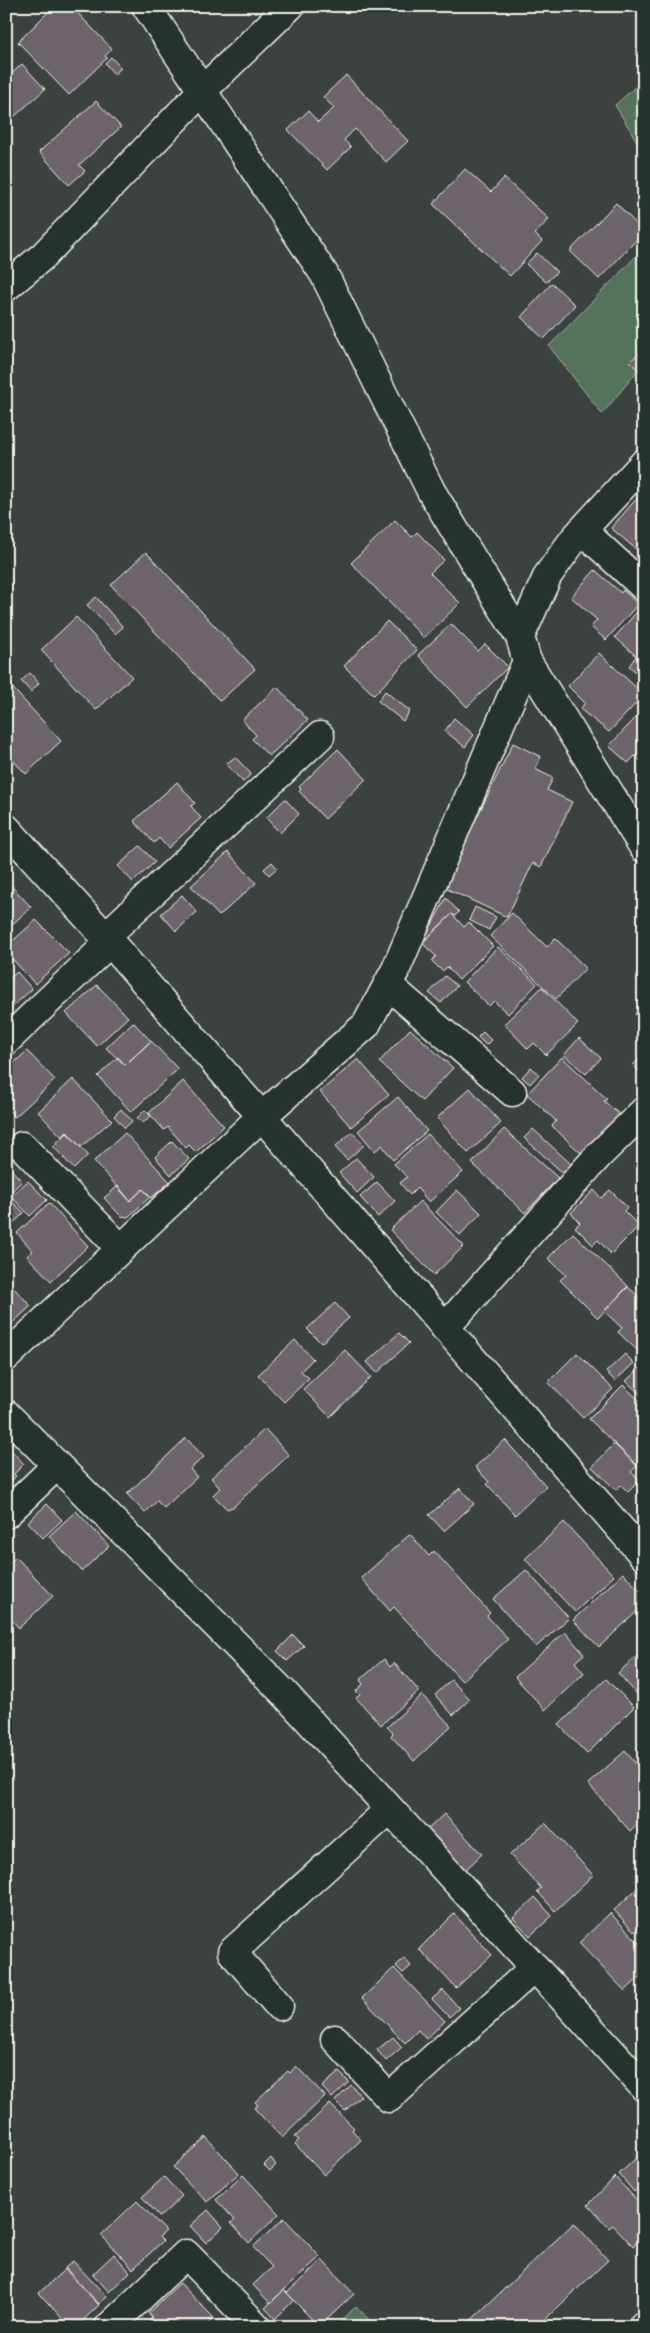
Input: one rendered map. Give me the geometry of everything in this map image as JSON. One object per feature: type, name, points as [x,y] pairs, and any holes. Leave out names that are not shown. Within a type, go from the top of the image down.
[{"type":"street","points":[[146,6],[324,274],[431,491],[523,649],[644,848]]},
{"type":"street","points":[[6,287],[43,256],[202,91],[290,6]]},
{"type":"street","points":[[6,1357],[261,1117],[366,1025],[388,985],[523,649],[548,575],[582,530],[644,463]]},
{"type":"street","points":[[582,530],[644,587]]},
{"type":"street","points":[[6,1041],[107,939],[320,736]]},
{"type":"street","points":[[6,828],[107,939],[644,1556]]},
{"type":"street","points":[[388,985],[512,1092]]},
{"type":"street","points":[[445,1328],[599,1155],[644,1111]]},
{"type":"street","points":[[22,1146],[121,1249]]},
{"type":"street","points":[[6,1414],[284,1693],[644,2087]]},
{"type":"street","points":[[6,1514],[57,1466]]},
{"type":"street","points":[[279,2006],[232,1952],[390,1809]]},
{"type":"street","points":[[335,2039],[389,2098],[534,1967]]},
{"type":"street","points":[[109,2327],[186,2254],[257,2327]]},
{"type":"green space","points":[[644,79],[644,153],[615,105]]},
{"type":"green space","points":[[644,248],[644,363],[602,414],[549,346]]},
{"type":"green space","points":[[356,2306],[376,2327],[336,2327]]},
{"type":"building","points":[[54,6],[71,6],[112,49],[105,56],[107,58],[69,95],[18,42]]},
{"type":"building","points":[[111,57],[121,68],[114,74],[105,63]]},
{"type":"building","points":[[22,64],[45,89],[6,124],[6,79]]},
{"type":"building","points":[[346,75],[408,141],[386,162],[355,129],[344,140],[351,147],[327,170],[288,130],[308,111],[318,122],[334,108],[323,97]]},
{"type":"building","points":[[96,101],[121,127],[79,165],[85,171],[69,185],[39,152]]},
{"type":"building","points":[[465,169],[491,192],[504,178],[549,219],[535,234],[542,241],[510,276],[433,204]]},
{"type":"building","points":[[616,203],[644,232],[599,279],[570,251]]},
{"type":"building","points":[[537,253],[557,272],[546,282],[526,264]]},
{"type":"building","points":[[552,283],[575,305],[544,339],[521,317]]},
{"type":"building","points":[[644,347],[644,375],[630,362]]},
{"type":"building","points":[[639,496],[644,500],[644,556],[611,528]]},
{"type":"building","points":[[395,520],[412,537],[417,532],[444,560],[430,573],[460,603],[424,638],[351,563]]},
{"type":"building","points":[[146,552],[255,669],[220,701],[111,585]]},
{"type":"building","points":[[595,570],[621,593],[623,590],[638,604],[606,640],[591,627],[597,620],[571,597]]},
{"type":"building","points":[[96,597],[123,627],[115,634],[87,605]]},
{"type":"building","points":[[642,606],[644,607],[644,679],[629,666],[636,656],[615,637]]},
{"type":"building","points":[[76,617],[132,677],[96,710],[41,650]]},
{"type":"building","points":[[387,621],[417,650],[374,695],[344,666]]},
{"type":"building","points":[[451,624],[478,651],[485,644],[508,667],[467,707],[418,655]]},
{"type":"building","points":[[599,653],[644,695],[609,732],[580,709],[585,703],[568,686]]},
{"type":"building","points":[[30,673],[39,683],[31,692],[21,681]]},
{"type":"building","points":[[7,682],[61,741],[26,774],[6,753]]},
{"type":"building","points":[[277,687],[308,720],[269,756],[252,739],[256,735],[242,720]]},
{"type":"building","points":[[385,691],[410,711],[403,721],[378,701]]},
{"type":"building","points":[[644,709],[644,765],[635,756],[628,763],[609,746]]},
{"type":"building","points":[[454,718],[474,735],[465,747],[445,731]]},
{"type":"building","points":[[513,743],[541,757],[535,769],[553,778],[547,790],[572,802],[541,867],[533,863],[507,917],[443,887]]},
{"type":"building","points":[[338,749],[366,779],[325,819],[299,791],[301,789],[299,787]]},
{"type":"building","points":[[235,757],[251,774],[243,782],[226,764]]},
{"type":"building","points":[[177,782],[195,803],[191,806],[201,818],[168,848],[159,838],[154,843],[134,821]]},
{"type":"building","points":[[285,799],[299,814],[280,833],[266,818]]},
{"type":"building","points":[[140,846],[155,862],[133,882],[118,866]]},
{"type":"building","points":[[228,852],[256,883],[219,916],[191,886]]},
{"type":"building","points":[[272,862],[277,868],[269,875],[264,869]]},
{"type":"building","points":[[6,880],[31,907],[6,930]]},
{"type":"building","points":[[182,895],[197,912],[176,931],[161,914]]},
{"type":"building","points":[[446,898],[459,912],[455,916],[452,914],[422,943]]},
{"type":"building","points":[[475,907],[496,917],[489,930],[469,920]]},
{"type":"building","points":[[512,913],[547,947],[555,938],[586,968],[556,999],[490,936]]},
{"type":"building","points":[[452,914],[464,927],[469,922],[493,946],[459,980],[447,967],[442,971],[432,961],[436,956],[422,943]]},
{"type":"building","points":[[36,920],[69,953],[35,984],[6,952],[6,947]]},
{"type":"building","points":[[498,947],[537,984],[508,1014],[494,1001],[489,1006],[464,982]]},
{"type":"building","points":[[17,972],[32,989],[11,1008],[6,1003],[6,982]]},
{"type":"building","points":[[445,976],[457,986],[441,1003],[429,993]]},
{"type":"building","points":[[97,985],[128,1017],[97,1046],[66,1013]]},
{"type":"building","points":[[542,987],[578,1024],[546,1055],[534,1043],[528,1049],[504,1024]]},
{"type":"building","points":[[644,1005],[644,1023],[635,1014]]},
{"type":"building","points":[[133,1022],[151,1041],[125,1065],[106,1048]]},
{"type":"building","points":[[410,1029],[453,1068],[422,1101],[379,1062]]},
{"type":"building","points":[[483,1032],[491,1040],[486,1045],[478,1037]]},
{"type":"building","points":[[579,1038],[601,1058],[586,1074],[564,1055]]},
{"type":"building","points":[[151,1041],[178,1069],[131,1112],[98,1076],[118,1057],[125,1065]]},
{"type":"building","points":[[27,1051],[55,1080],[15,1117],[6,1108],[6,1070]]},
{"type":"building","points":[[644,1054],[644,1076],[633,1065]]},
{"type":"building","points":[[562,1057],[607,1099],[604,1101],[620,1115],[583,1155],[552,1126],[556,1121],[527,1094]]},
{"type":"building","points":[[358,1059],[389,1095],[351,1127],[320,1092]]},
{"type":"building","points":[[531,1067],[539,1074],[530,1084],[522,1077]]},
{"type":"building","points":[[73,1079],[112,1120],[81,1147],[67,1132],[62,1137],[38,1112]]},
{"type":"building","points":[[183,1081],[224,1126],[196,1152],[189,1145],[186,1148],[168,1127],[164,1130],[149,1113]]},
{"type":"building","points":[[470,1088],[501,1123],[468,1153],[437,1118]]},
{"type":"building","points":[[398,1097],[427,1131],[393,1160],[382,1145],[375,1151],[358,1131]]},
{"type":"building","points":[[121,1109],[132,1121],[125,1128],[114,1116]]},
{"type":"building","points":[[145,1110],[151,1116],[143,1123],[137,1118]]},
{"type":"building","points":[[504,1129],[558,1178],[525,1213],[472,1163]]},
{"type":"building","points":[[533,1129],[572,1165],[564,1174],[524,1138]]},
{"type":"building","points":[[352,1132],[364,1145],[347,1160],[335,1147]]},
{"type":"building","points":[[67,1133],[88,1155],[74,1169],[53,1146]]},
{"type":"building","points":[[125,1133],[170,1182],[151,1198],[143,1189],[130,1201],[94,1161]]},
{"type":"building","points":[[428,1134],[463,1172],[429,1202],[417,1188],[410,1195],[400,1183],[407,1177],[394,1164]]},
{"type":"building","points":[[172,1141],[189,1159],[171,1175],[155,1157]]},
{"type":"building","points":[[356,1158],[374,1177],[357,1193],[339,1173]]},
{"type":"building","points":[[6,1164],[22,1181],[7,1196],[24,1213],[6,1230]]},
{"type":"building","points":[[28,1181],[47,1200],[30,1216],[11,1196]]},
{"type":"building","points":[[377,1182],[395,1201],[378,1217],[360,1197]]},
{"type":"building","points":[[118,1186],[130,1201],[143,1189],[150,1197],[128,1217],[121,1216],[104,1198]]},
{"type":"building","points":[[457,1190],[481,1213],[460,1235],[436,1212]]},
{"type":"building","points":[[594,1190],[601,1198],[610,1190],[627,1207],[624,1211],[639,1226],[611,1254],[598,1240],[593,1245],[575,1227],[580,1223],[571,1213]]},
{"type":"building","points":[[420,1201],[464,1246],[434,1275],[390,1230]]},
{"type":"building","points":[[49,1203],[88,1246],[51,1281],[27,1256],[33,1251],[17,1233]]},
{"type":"building","points":[[573,1233],[628,1286],[598,1318],[560,1280],[566,1275],[548,1258]]},
{"type":"building","points":[[6,1280],[31,1306],[7,1328],[6,1327]]},
{"type":"building","points":[[628,1287],[644,1301],[643,1356],[618,1332],[622,1328],[604,1311]]},
{"type":"building","points":[[335,1303],[349,1318],[321,1343],[307,1329]]},
{"type":"building","points":[[399,1333],[409,1343],[377,1373],[367,1362]]},
{"type":"building","points":[[295,1340],[313,1359],[301,1371],[309,1378],[284,1402],[258,1375]]},
{"type":"building","points":[[345,1350],[371,1377],[330,1417],[303,1389]]},
{"type":"building","points":[[577,1353],[613,1389],[583,1418],[548,1382]]},
{"type":"building","points":[[625,1354],[634,1363],[615,1381],[606,1372]]},
{"type":"building","points":[[642,1366],[644,1368],[644,1398],[626,1381]]},
{"type":"building","points":[[623,1385],[644,1405],[643,1471],[589,1419]]},
{"type":"building","points":[[265,1429],[289,1455],[233,1507],[227,1509],[213,1495],[220,1488],[211,1478]]},
{"type":"building","points":[[186,1438],[204,1457],[190,1469],[197,1477],[164,1508],[157,1501],[145,1513],[127,1494]]},
{"type":"building","points":[[505,1440],[546,1486],[515,1515],[487,1484],[489,1482],[475,1467]]},
{"type":"building","points":[[614,1444],[637,1466],[631,1472],[640,1480],[628,1492],[621,1485],[616,1490],[592,1467]]},
{"type":"building","points":[[6,1445],[24,1464],[6,1486]]},
{"type":"building","points":[[460,1488],[474,1504],[444,1531],[429,1515]]},
{"type":"building","points":[[47,1504],[62,1520],[43,1538],[28,1522]]},
{"type":"building","points":[[76,1511],[109,1546],[82,1571],[49,1536]]},
{"type":"building","points":[[564,1522],[614,1576],[575,1612],[525,1559]]},
{"type":"building","points":[[410,1534],[429,1556],[434,1551],[490,1613],[487,1616],[508,1639],[462,1681],[394,1607],[390,1611],[361,1578]]},
{"type":"building","points":[[16,1557],[53,1596],[19,1628],[6,1614],[6,1566]]},
{"type":"building","points":[[526,1570],[569,1618],[536,1647],[493,1599]]},
{"type":"building","points":[[623,1573],[644,1595],[644,1605],[599,1647],[573,1620]]},
{"type":"building","points":[[565,1632],[584,1654],[575,1662],[584,1673],[545,1710],[515,1677]]},
{"type":"building","points":[[293,1635],[304,1646],[287,1661],[277,1651]]},
{"type":"building","points":[[644,1650],[644,1701],[643,1701],[618,1673]]},
{"type":"building","points":[[384,1659],[390,1667],[394,1663],[419,1691],[381,1725],[356,1698],[360,1695],[356,1691],[363,1684],[360,1680]]},
{"type":"building","points":[[606,1679],[634,1707],[587,1754],[559,1725]]},
{"type":"building","points":[[451,1680],[470,1699],[453,1715],[435,1695]]},
{"type":"building","points":[[422,1695],[451,1726],[414,1761],[391,1736],[393,1733],[387,1727]]},
{"type":"building","points":[[625,1751],[644,1773],[644,1818],[630,1831],[588,1784]]},
{"type":"building","points":[[444,1814],[482,1854],[461,1874],[423,1834]]},
{"type":"building","points":[[545,1823],[593,1875],[555,1911],[537,1891],[541,1888],[510,1855]]},
{"type":"building","points":[[644,1882],[644,1923],[634,1932],[614,1910]]},
{"type":"building","points":[[535,1897],[552,1916],[530,1936],[513,1918]]},
{"type":"building","points":[[610,1913],[644,1948],[644,1973],[625,1991],[579,1943]]},
{"type":"building","points":[[454,1914],[492,1955],[456,1988],[419,1949]]},
{"type":"building","points":[[404,1958],[411,1966],[403,1973],[396,1966]]},
{"type":"building","points":[[394,1968],[445,2021],[426,2039],[418,2030],[405,2043],[362,1998]]},
{"type":"building","points":[[443,1990],[459,2008],[449,2017],[432,1999]]},
{"type":"building","points":[[393,2037],[402,2047],[386,2061],[377,2050]]},
{"type":"building","points":[[296,2066],[325,2096],[282,2138],[254,2108],[258,2105],[255,2102],[288,2071],[290,2073]]},
{"type":"building","points":[[339,2072],[349,2082],[332,2098],[322,2087]]},
{"type":"building","points":[[351,2085],[361,2096],[345,2111],[335,2101]]},
{"type":"building","points":[[330,2104],[354,2128],[352,2130],[361,2140],[324,2175],[295,2144],[299,2140],[295,2137]]},
{"type":"building","points":[[206,2137],[239,2173],[207,2202],[173,2167]]},
{"type":"building","points":[[644,2151],[644,2183],[634,2192],[619,2174]]},
{"type":"building","points":[[271,2158],[276,2165],[270,2171],[264,2165]]},
{"type":"building","points":[[243,2175],[279,2214],[249,2243],[231,2223],[235,2220],[216,2200]]},
{"type":"building","points":[[164,2177],[182,2196],[160,2217],[142,2197]]},
{"type":"building","points":[[615,2177],[644,2208],[644,2236],[633,2246],[613,2225],[609,2228],[588,2205]]},
{"type":"building","points":[[137,2201],[166,2231],[159,2237],[163,2241],[133,2269],[101,2235]]},
{"type":"building","points":[[208,2210],[223,2227],[206,2243],[190,2226]]},
{"type":"building","points":[[284,2218],[320,2257],[270,2303],[253,2285],[272,2267],[253,2247]]},
{"type":"building","points":[[574,2223],[608,2260],[537,2327],[464,2327]]},
{"type":"building","points":[[114,2254],[130,2272],[109,2292],[93,2274]]},
{"type":"building","points":[[322,2260],[354,2294],[319,2327],[287,2293]]},
{"type":"building","points":[[73,2261],[107,2297],[99,2304],[65,2268]]},
{"type":"building","points":[[65,2269],[99,2305],[76,2327],[70,2327],[39,2293]]},
{"type":"building","points":[[180,2283],[214,2318],[205,2327],[155,2327],[149,2321],[152,2318],[148,2313]]},
{"type":"building","points":[[284,2290],[294,2300],[275,2319],[265,2308]]},
{"type":"building","points":[[13,2318],[22,2327],[6,2327],[6,2324]]}]
